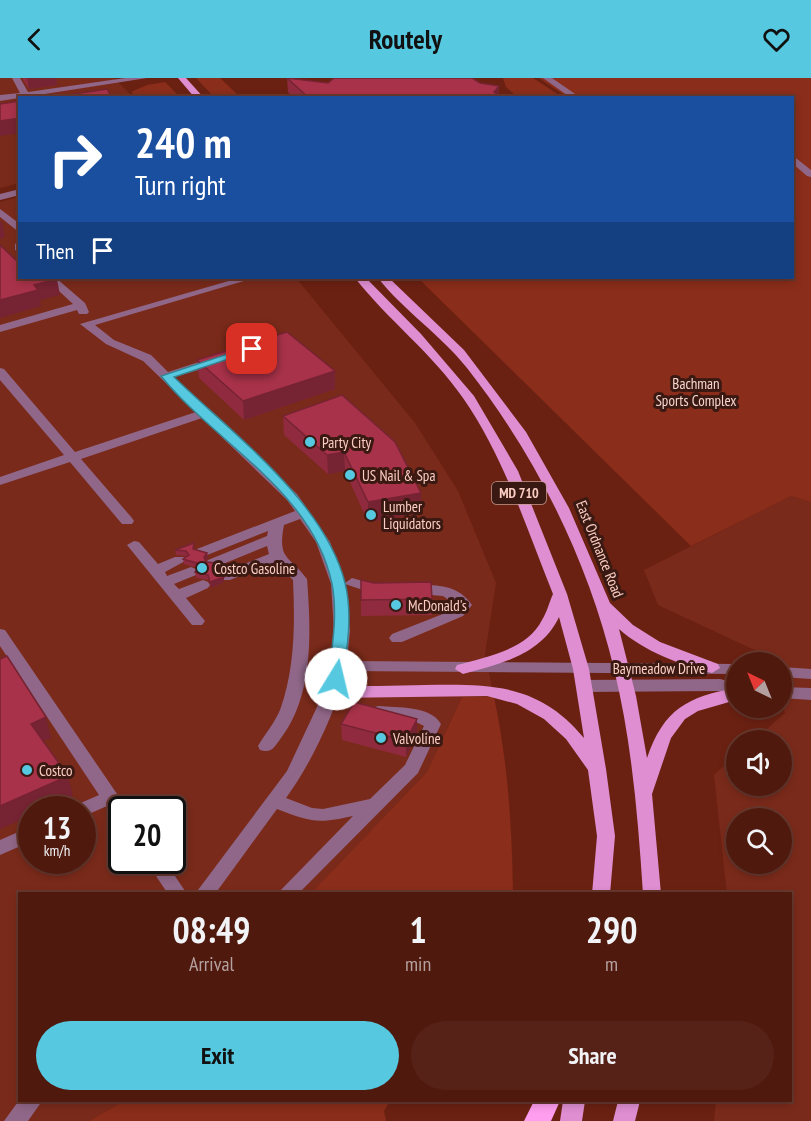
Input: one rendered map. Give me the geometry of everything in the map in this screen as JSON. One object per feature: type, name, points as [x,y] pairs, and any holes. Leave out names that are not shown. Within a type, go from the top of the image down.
[{"type":"highway","points":[[537,1121],[546,1102]]},
{"type":"main road","points":[[182,78],[199,96]]},
{"type":"main road","name":"MD 710","points":[[361,279],[417,336],[468,396],[511,471],[560,594],[582,677],[597,769],[606,836],[601,892]]},
{"type":"main road","name":"East Ordnance Road","points":[[384,279],[469,362],[502,406],[553,491],[600,600],[622,668],[643,795],[652,892]]},
{"type":"main road","points":[[463,669],[503,657],[537,638],[548,625],[560,594]]},
{"type":"main road","points":[[600,600],[626,629],[676,657],[712,668]]},
{"type":"main road","points":[[332,692],[478,690],[507,694],[530,701],[562,723],[597,769]]},
{"type":"main road","points":[[643,795],[660,752],[662,737],[674,717],[698,704],[726,697]]},
{"type":"main road","points":[[571,1121],[574,1102]]},
{"type":"main road","points":[[624,1121],[629,1102]]},
{"type":"street","points":[[16,78],[25,94]]},
{"type":"street","points":[[0,98],[68,85],[143,78]]},
{"type":"street","points":[[547,78],[574,96]]},
{"type":"street","points":[[88,96],[102,94],[97,84]]},
{"type":"street","points":[[0,108],[18,105]]},
{"type":"street","points":[[794,162],[810,174]]},
{"type":"street","points":[[0,197],[18,192]]},
{"type":"street","points":[[0,212],[18,228]]},
{"type":"street","points":[[51,279],[81,305],[86,324],[110,342],[147,358],[292,497],[323,542],[338,584],[342,631],[339,666],[332,692],[294,774],[206,892]]},
{"type":"street","points":[[86,324],[244,279]]},
{"type":"street","points":[[0,328],[81,305]]},
{"type":"street","points":[[166,376],[231,356]]},
{"type":"street","points":[[0,372],[127,521]]},
{"type":"street","points":[[0,481],[205,413]]},
{"type":"street","points":[[202,552],[276,530],[303,513]]},
{"type":"street","points":[[266,746],[277,735],[291,700],[299,659],[303,618],[300,579],[277,556],[276,530]]},
{"type":"street","points":[[213,563],[267,543],[276,530]]},
{"type":"street","points":[[134,545],[197,621]]},
{"type":"street","points":[[225,577],[277,556]]},
{"type":"street","points":[[159,577],[180,560]]},
{"type":"street","points":[[159,577],[191,572]]},
{"type":"street","points":[[352,583],[374,591],[431,590],[458,595],[464,605],[458,613],[397,638]]},
{"type":"street","points":[[176,596],[203,585]]},
{"type":"street","points":[[0,634],[108,796]]},
{"type":"street","points":[[339,666],[463,669],[582,677]]},
{"type":"street","name":"Baymeadow Drive","points":[[582,677],[622,668],[726,669]]},
{"type":"street","points":[[792,673],[811,674]]},
{"type":"street","name":"Baymeadow Drive","points":[[582,677],[625,685],[726,686]]},
{"type":"street","points":[[792,693],[811,694]]},
{"type":"street","points":[[288,892],[412,769],[432,724],[417,715],[378,712]]},
{"type":"street","points":[[274,801],[311,815],[323,816],[376,805]]},
{"type":"street","points":[[0,848],[18,840]]},
{"type":"street","points":[[163,874],[177,892]]},
{"type":"street","points":[[15,1121],[30,1102]]},
{"type":"shaded area","points":[[0,78],[114,78],[132,96],[18,96],[18,183],[0,188]]},
{"type":"shaded area","points":[[18,197],[18,279],[297,279],[415,423],[458,491],[496,583],[485,654],[494,697],[462,697],[427,772],[312,892],[18,892],[18,1102],[122,1102],[89,1121],[0,1121],[0,202]]},
{"type":"shaded area","points":[[791,496],[811,502],[811,1121],[714,1121],[716,1102],[792,1102],[792,892],[727,892],[714,775],[726,764],[726,796],[792,796],[792,730],[766,730],[779,718],[792,718],[792,652],[759,652],[658,605],[644,570]]},
{"type":"green space","points":[[196,78],[220,78],[239,96],[213,96]]},
{"type":"green space","points":[[503,78],[533,78],[560,96],[516,96],[506,87]]},
{"type":"green space","name":"Bachman Sports Complex","points":[[539,78],[811,78],[811,502],[791,496],[691,546],[419,279],[794,279],[794,96],[566,96]]},
{"type":"green space","points":[[165,82],[179,96],[136,96],[131,92],[147,85]]},
{"type":"green space","points":[[462,697],[494,697],[503,746],[508,795],[513,892],[312,892],[427,772]]},
{"type":"green space","points":[[122,1102],[389,1102],[384,1111],[386,1121],[89,1121]]},
{"type":"building","points":[[287,78],[328,83],[334,78],[472,78],[480,83],[499,86],[494,92],[497,96],[307,96]]},
{"type":"building","points":[[107,89],[111,96],[61,96]]},
{"type":"building","points":[[18,101],[18,118],[0,121],[0,104]]},
{"type":"building","points":[[0,245],[18,262],[18,279],[57,279],[34,285],[38,290],[0,300]]},
{"type":"building","points":[[287,332],[335,371],[243,401],[197,360]]},
{"type":"building","points":[[342,395],[395,442],[421,493],[368,502],[344,452],[327,455],[283,416]]},
{"type":"building","points":[[194,543],[193,549],[207,553],[204,557],[206,562],[217,563],[220,566],[216,573],[224,577],[210,582],[208,575],[195,572],[199,568],[197,563],[183,559],[189,555],[186,551],[175,550]]},
{"type":"building","points":[[361,580],[374,583],[431,582],[432,599],[361,600]]},
{"type":"building","name":"Costco","points":[[7,656],[46,717],[31,724],[68,776],[18,796],[0,806],[0,659]]},
{"type":"building","points":[[354,702],[417,719],[406,741],[341,724]]},
{"type":"place","name":"Party City","points":[[310,442]]},
{"type":"place","name":"US Nail & Spa","points":[[350,475]]},
{"type":"place","name":"Lumber Liquidators","points":[[371,515]]},
{"type":"place","name":"Costco Gasoline","points":[[202,568]]},
{"type":"place","name":"McDonald's","points":[[396,605]]},
{"type":"place","name":"Valvoline","points":[[381,738]]},
{"type":"place","name":"Costco","points":[[27,770]]},
{"type":"route","points":[[252,349],[166,376],[292,497],[323,542],[338,584],[342,631],[336,679]]}]
